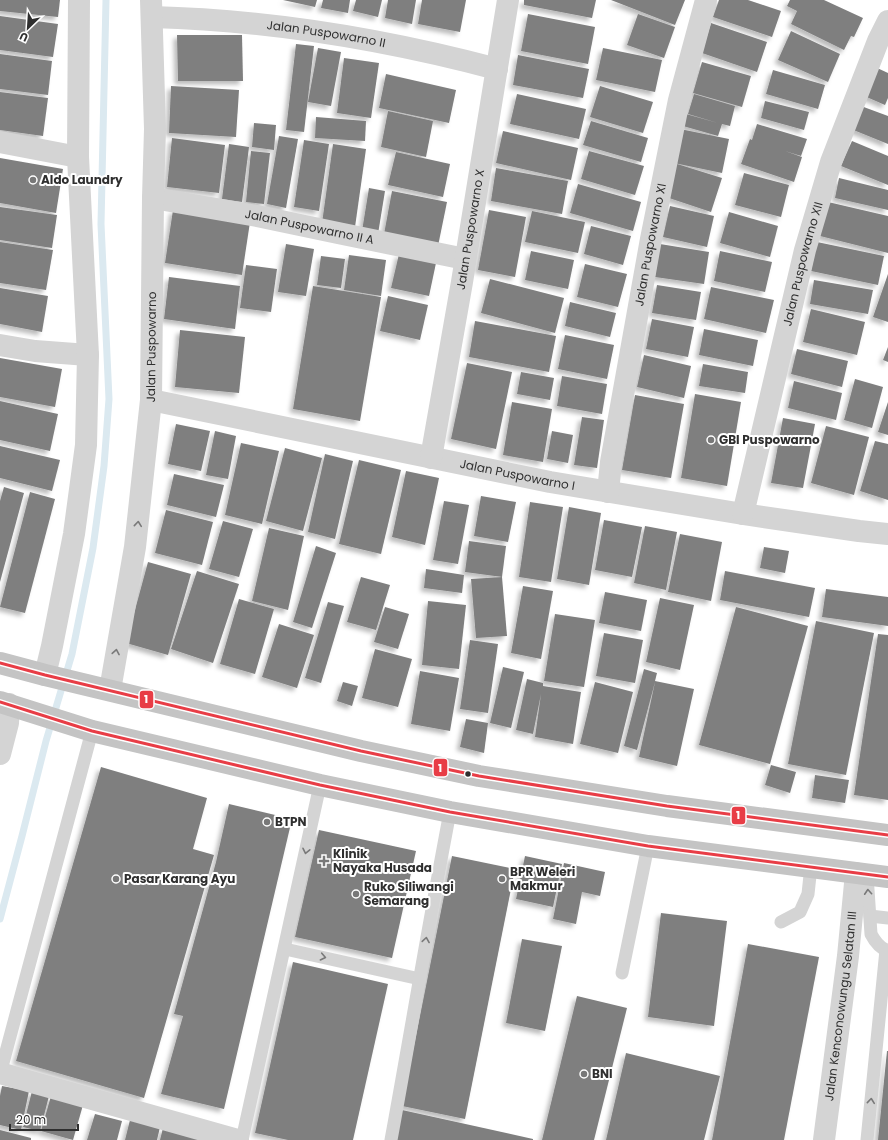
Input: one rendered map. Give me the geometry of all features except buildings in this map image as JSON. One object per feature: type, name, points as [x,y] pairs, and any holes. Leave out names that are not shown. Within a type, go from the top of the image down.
[{"type":"highway","points":[[0,663],[360,751],[479,776],[667,806],[888,835]]},
{"type":"highway","points":[[10,705],[84,728],[320,785],[450,812],[648,846],[811,866],[870,875]]},
{"type":"street","points":[[49,676],[52,646],[74,534],[86,444],[88,355],[78,157],[79,0]]},
{"type":"street","name":"Jalan Puspowarno X","points":[[431,458],[508,0]]},
{"type":"street","name":"Jalan Puspowarno XI","points":[[608,492],[613,454],[651,239],[679,100],[706,0]]},
{"type":"street","name":"Jalan Puspowarno II","points":[[151,8],[196,18],[308,30],[385,43],[497,69]]},
{"type":"street","name":"Jalan Puspowarno","points":[[104,689],[135,547],[151,400],[152,198],[155,129],[151,8]]},
{"type":"street","name":"Jalan Puspowarno XII","points":[[743,514],[807,242],[831,162],[878,41],[888,21]]},
{"type":"street","points":[[0,142],[78,157]]},
{"type":"street","name":"Jalan Puspowarno II A","points":[[152,198],[257,216],[465,259]]},
{"type":"street","points":[[0,345],[35,351],[88,355]]},
{"type":"street","name":"Jalan Puspowarno I","points":[[151,400],[550,482],[743,514],[888,534]]},
{"type":"street","points":[[0,754],[8,723],[10,705]]},
{"type":"street","name":"Jalan Kenconowungu Selatan III","points":[[824,1140],[849,949],[870,875]]},
{"type":"street","points":[[0,1074],[238,1140]]},
{"type":"lane","points":[[0,1074],[84,728]]},
{"type":"lane","points":[[242,1140],[320,785]]},
{"type":"lane","points":[[391,1140],[450,812]]},
{"type":"lane","points":[[622,973],[648,846]]},
{"type":"lane","points":[[781,922],[800,912],[808,894],[811,866]]},
{"type":"lane","points":[[867,1140],[887,950],[876,942],[871,934],[870,875]]},
{"type":"lane","points":[[870,916],[888,918]]},
{"type":"lane","points":[[285,949],[420,979]]},
{"type":"waterway","points":[[0,919],[46,741],[72,654],[93,548],[104,466],[109,399],[101,224],[106,0]]},
{"type":"transit line","name":"1","points":[[0,663],[361,751],[479,776],[667,806],[888,835]]},
{"type":"transit line","name":"1","points":[[0,702],[92,731],[320,785],[450,812],[648,846],[888,877]]},
{"type":"place","name":"Aldo Laundry","points":[[33,180]]},
{"type":"place","name":"GBI Puspowarno","points":[[711,440]]},
{"type":"place","name":"BTPN","points":[[267,822]]},
{"type":"place","name":"Klinik Nayaka Husada","points":[[324,861]]},
{"type":"place","name":"Pasar Karang Ayu","points":[[116,879]]},
{"type":"place","name":"BPR Weleri Makmur","points":[[502,879]]},
{"type":"place","name":"Ruko Siliwangi Semarang","points":[[356,894]]},
{"type":"place","name":"BNI","points":[[584,1074]]}]
